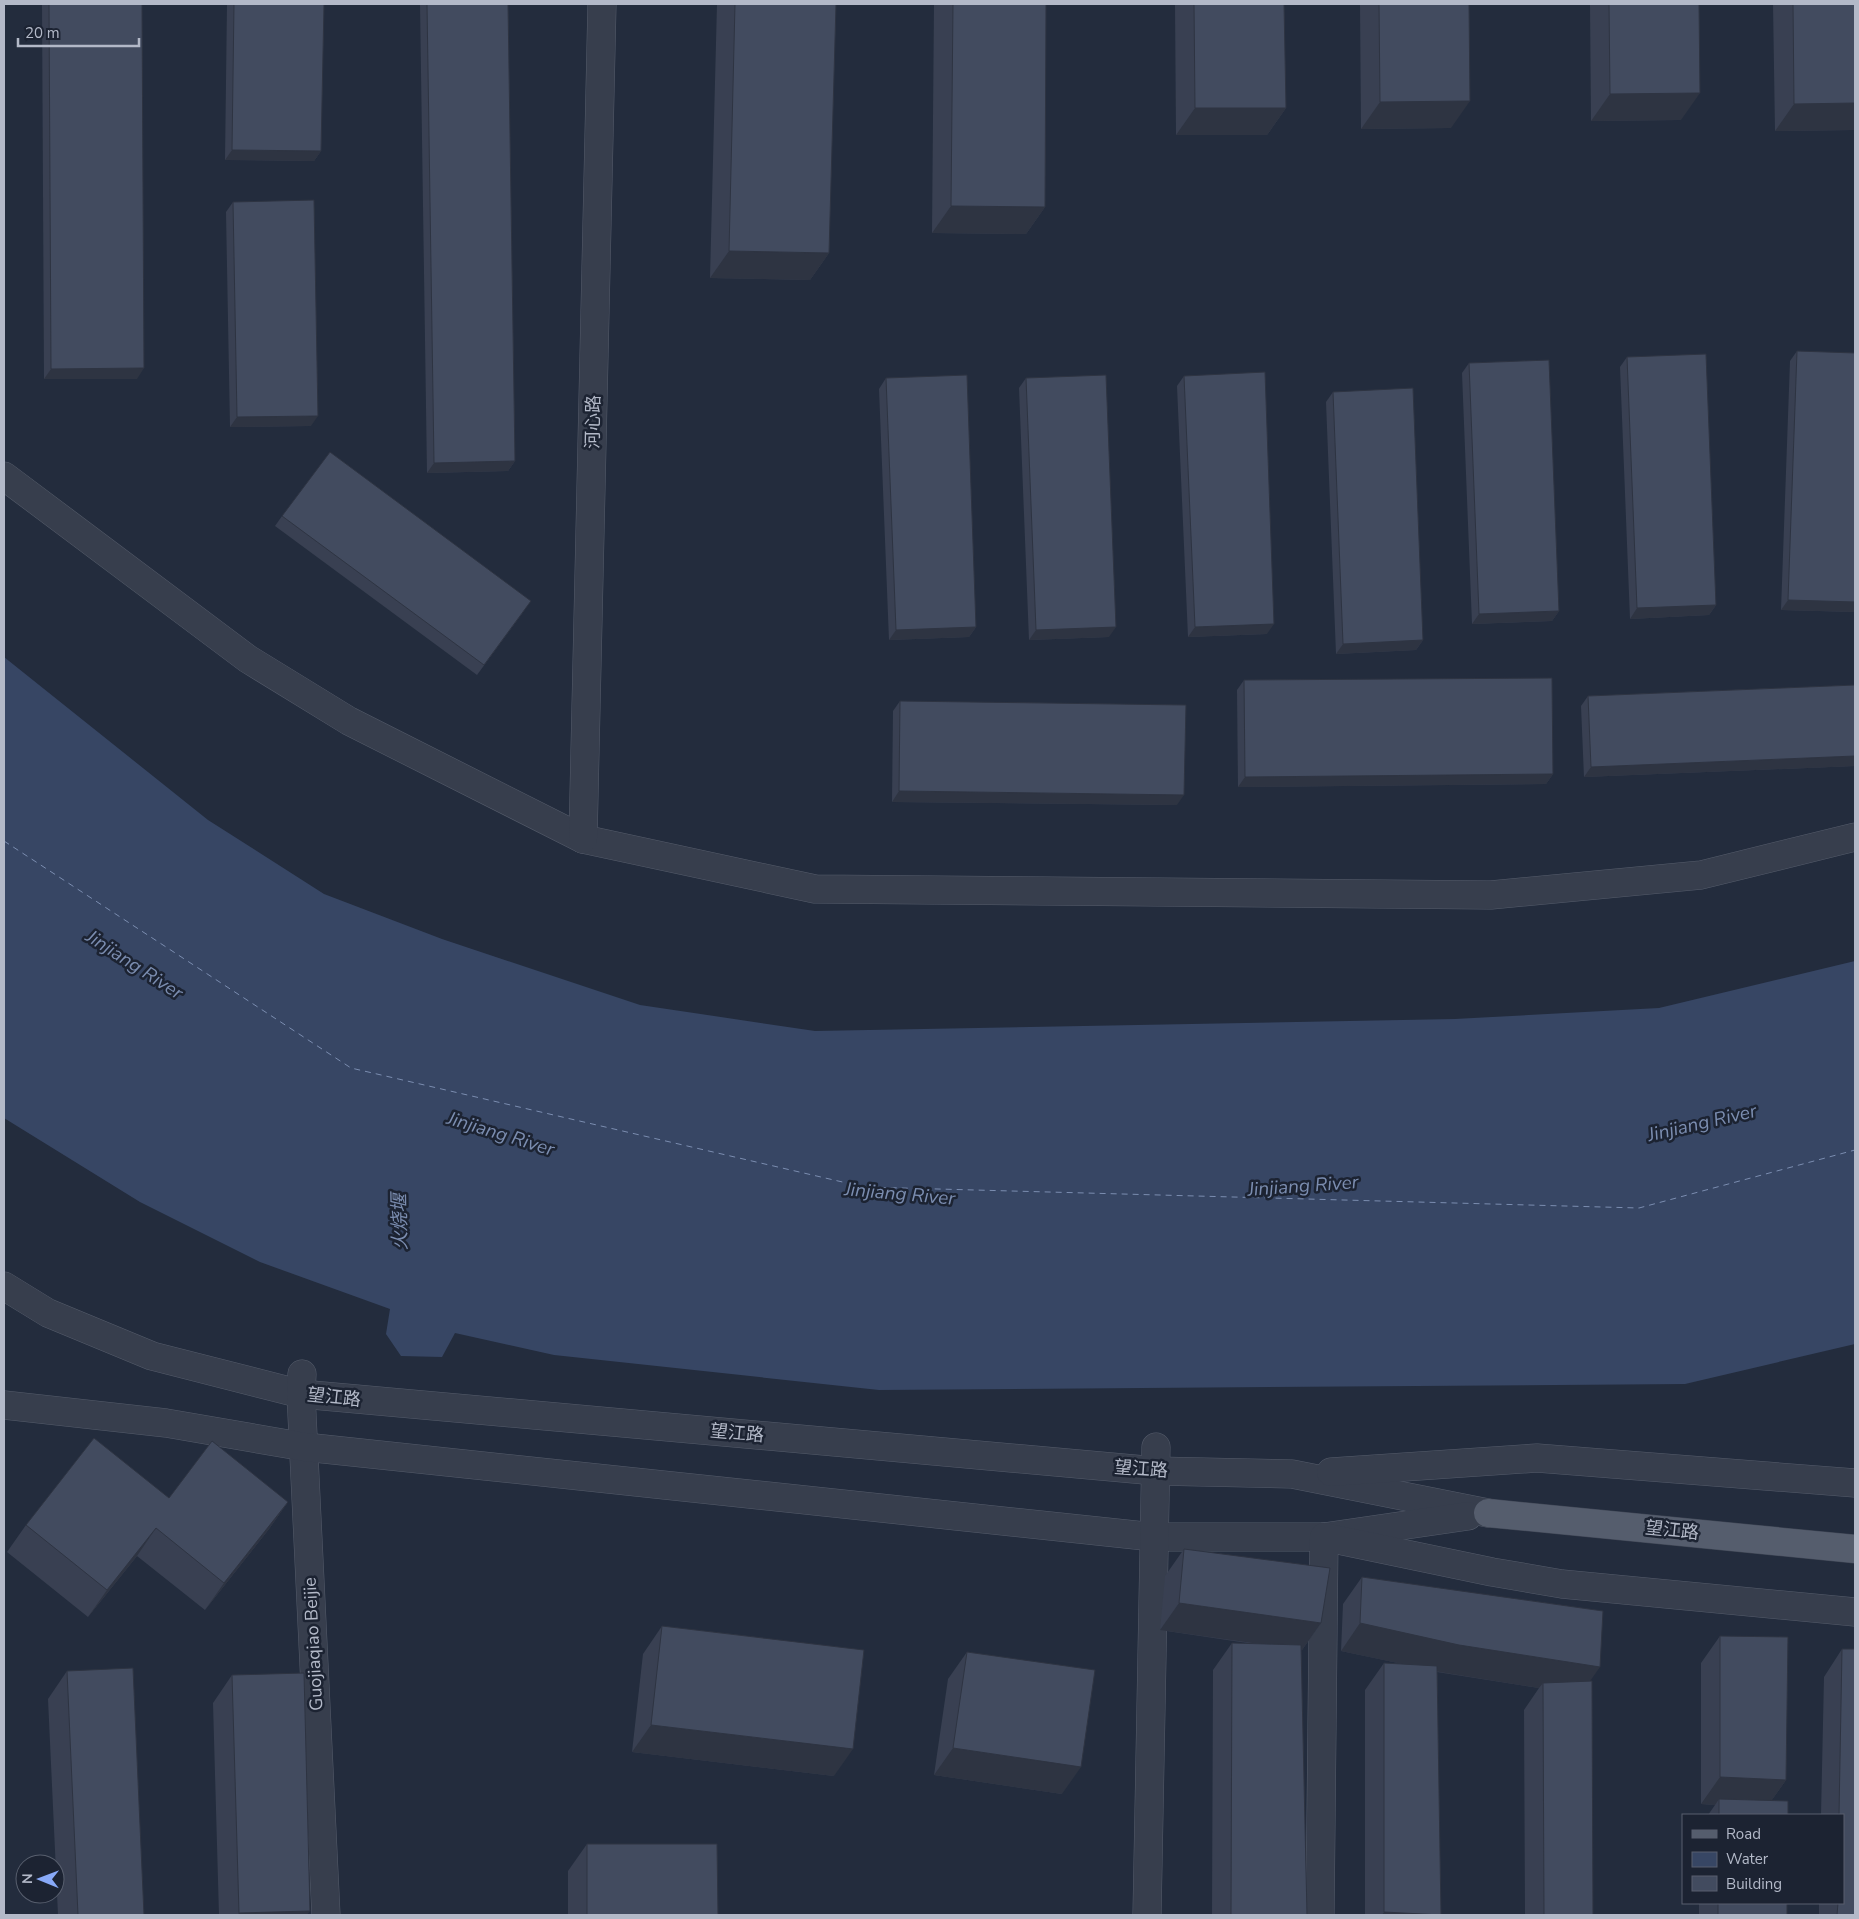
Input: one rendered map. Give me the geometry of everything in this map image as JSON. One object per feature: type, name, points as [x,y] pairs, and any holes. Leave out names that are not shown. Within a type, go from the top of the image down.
[{"type":"main road","name":"望江路","points":[[1488,1513],[1855,1549]]},
{"type":"street","name":"河心路","points":[[583,839],[602,4]]},
{"type":"street","points":[[4,476],[248,658],[349,721],[583,839],[815,889],[1491,895],[1701,874],[1855,837]]},
{"type":"street","name":"望江路","points":[[4,1286],[48,1313],[152,1356],[301,1384],[1156,1459],[1292,1474],[1488,1513]]},
{"type":"street","name":"Guojiaqiao Beijie","points":[[301,1384],[326,1915]]},
{"type":"street","name":"望江路","points":[[4,1404],[166,1423],[305,1447],[1154,1536],[1324,1537],[1488,1513]]},
{"type":"street","points":[[1292,1474],[1538,1458],[1855,1483]]},
{"type":"street","points":[[1147,1915],[1156,1459]]},
{"type":"street","points":[[1320,1915],[1324,1537],[1492,1572],[1562,1584],[1855,1612]]},
{"type":"water","points":[[4,657],[208,820],[324,894],[442,939],[640,1005],[815,1031],[1455,1019],[1659,1008],[1855,961],[1855,1344],[1685,1384],[879,1390],[554,1355],[455,1333],[442,1357],[401,1356],[386,1334],[390,1309],[260,1262],[140,1202],[4,1118]]},
{"type":"building","points":[[49,4],[142,4],[144,368],[51,369]]},
{"type":"building","points":[[234,4],[324,4],[321,151],[232,150]]},
{"type":"building","points":[[427,4],[508,4],[515,461],[434,463]]},
{"type":"building","points":[[735,4],[836,4],[829,253],[729,251]]},
{"type":"building","points":[[953,4],[1046,4],[1045,207],[951,206]]},
{"type":"building","points":[[1194,4],[1284,4],[1286,108],[1195,108]]},
{"type":"building","points":[[1379,4],[1469,4],[1470,101],[1380,102]]},
{"type":"building","points":[[1609,4],[1699,4],[1700,93],[1610,94]]},
{"type":"building","points":[[1793,4],[1855,4],[1855,103],[1794,104]]},
{"type":"building","points":[[314,200],[318,416],[237,417],[233,202]]},
{"type":"building","points":[[1797,351],[1855,353],[1855,602],[1788,600]]},
{"type":"building","points":[[1706,354],[1716,605],[1637,608],[1627,357]]},
{"type":"building","points":[[1549,360],[1559,611],[1479,614],[1469,363]]},
{"type":"building","points":[[1265,372],[1274,624],[1195,627],[1184,376]]},
{"type":"building","points":[[967,375],[976,627],[896,630],[886,378]]},
{"type":"building","points":[[1106,375],[1116,627],[1036,630],[1026,378]]},
{"type":"building","points":[[1413,388],[1423,640],[1343,644],[1333,392]]},
{"type":"building","points":[[330,452],[531,601],[484,665],[282,516]]},
{"type":"building","points":[[1552,678],[1553,774],[1245,777],[1244,680]]},
{"type":"building","points":[[1855,685],[1855,756],[1591,767],[1588,696]]},
{"type":"building","points":[[900,701],[1186,705],[1184,795],[899,791]]},
{"type":"building","points":[[94,1438],[169,1498],[212,1441],[288,1502],[224,1583],[156,1528],[107,1590],[26,1525]]},
{"type":"building","points":[[1184,1549],[1330,1568],[1321,1623],[1179,1603]]},
{"type":"building","points":[[1362,1577],[1603,1611],[1600,1667],[1459,1645],[1360,1623]]},
{"type":"building","points":[[662,1626],[864,1650],[853,1749],[651,1725]]},
{"type":"building","points":[[1720,1636],[1788,1637],[1786,1780],[1720,1777]]},
{"type":"building","points":[[1232,1643],[1301,1645],[1307,1915],[1231,1915]]},
{"type":"building","points":[[1842,1649],[1855,1649],[1855,1915],[1837,1915],[1838,1904],[1844,1904],[1844,1814],[1839,1814]]},
{"type":"building","points":[[967,1652],[1095,1670],[1081,1767],[953,1748]]},
{"type":"building","points":[[1384,1663],[1437,1666],[1441,1915],[1384,1912]]},
{"type":"building","points":[[133,1668],[144,1915],[78,1915],[67,1671]]},
{"type":"building","points":[[304,1673],[310,1911],[239,1913],[232,1675]]},
{"type":"building","points":[[1592,1681],[1593,1915],[1544,1915],[1543,1683]]},
{"type":"building","points":[[1719,1799],[1788,1801],[1788,1814],[1719,1814]]},
{"type":"building","points":[[587,1844],[717,1844],[718,1915],[587,1915]]},
{"type":"building","points":[[1718,1904],[1787,1904],[1787,1915],[1718,1915]]},
{"type":"ferry route","points":[[4,841],[351,1068],[864,1187],[1639,1208],[1855,1150]]},
{"type":"water label","name":"Jinjiang River","points":[[135,964]]},
{"type":"water label","name":"Jinjiang River","points":[[1702,1122]]},
{"type":"water label","name":"Jinjiang River","points":[[501,1133]]},
{"type":"water label","name":"Jinjiang River","points":[[1303,1185]]},
{"type":"water label","name":"Jinjiang River","points":[[900,1193]]},
{"type":"water label","name":"火烧堰","points":[[399,1222]]}]
